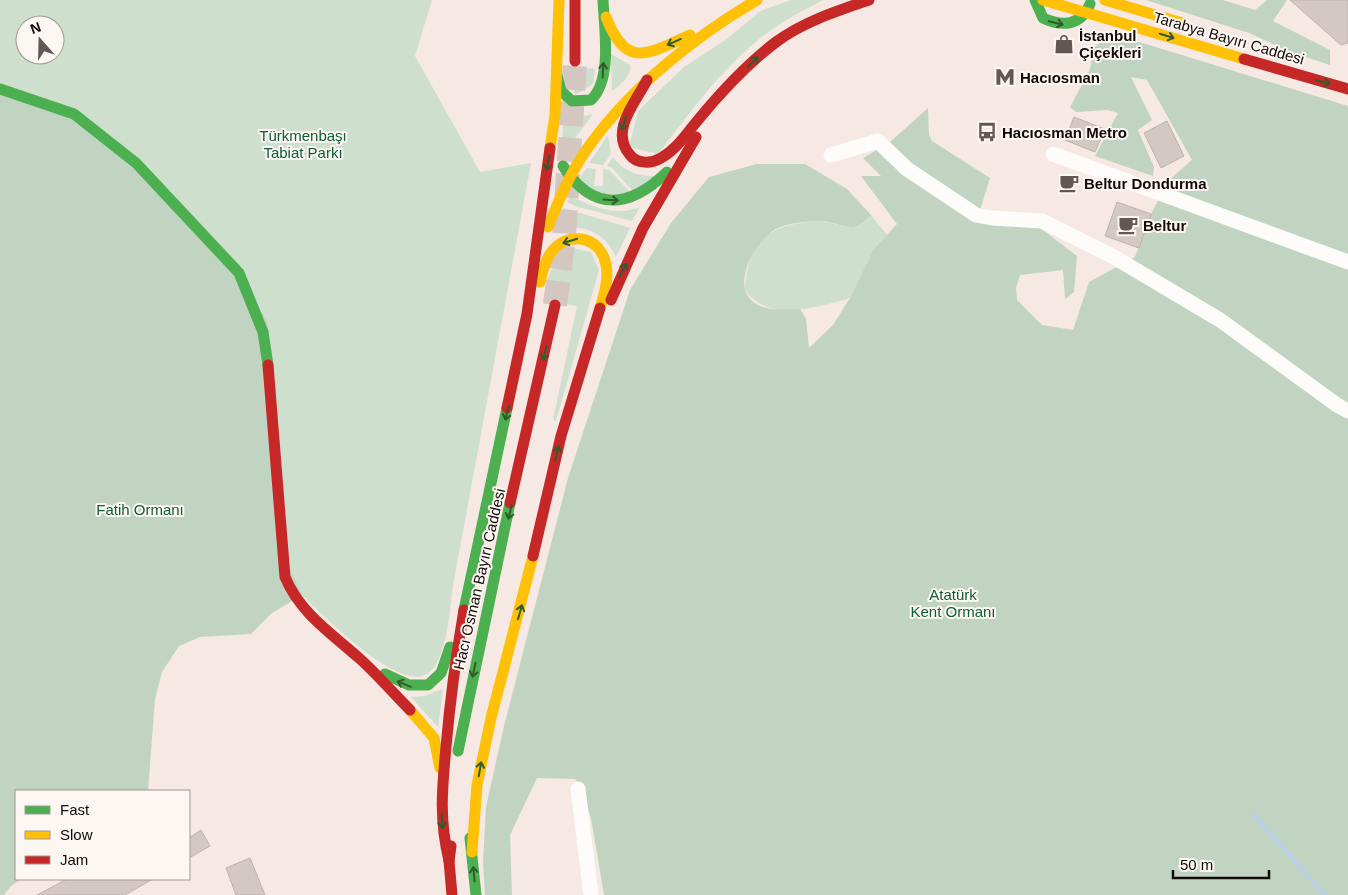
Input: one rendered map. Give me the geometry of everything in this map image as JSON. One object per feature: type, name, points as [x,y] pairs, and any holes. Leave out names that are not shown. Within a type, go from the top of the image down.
[{"type":"main road","points":[[452,895],[449,861],[442,832],[442,780],[451,683],[469,585],[527,314],[554,115],[559,0]]},
{"type":"main road","points":[[575,0],[575,61]]},
{"type":"main road","points":[[533,271],[553,214],[570,178],[599,130],[628,97],[647,80],[719,24],[757,0]]},
{"type":"main road","points":[[647,80],[626,117],[621,132],[622,142],[626,151],[633,159],[642,162],[659,160],[667,154],[757,58],[814,12],[838,0]]},
{"type":"main road","points":[[790,32],[831,13],[869,0]]},
{"type":"main road","points":[[1035,0],[1043,18],[1056,24],[1072,23],[1080,20],[1087,13],[1090,0]]},
{"type":"main road","name":"Tarabya Bayırı Caddesi","points":[[1043,0],[1348,89]]},
{"type":"main road","name":"Tarabya Bayırı Caddesi","points":[[1105,0],[1194,27]]},
{"type":"main road","points":[[557,76],[561,91],[572,101],[591,100],[598,92],[601,87],[604,67],[603,4]]},
{"type":"main road","points":[[603,4],[614,40],[624,50],[636,54],[657,50],[719,24]]},
{"type":"main road","points":[[0,89],[74,114],[136,163],[239,273],[263,332],[271,380],[281,548],[285,577],[290,589],[308,615],[360,659],[409,707],[434,738],[442,780]]},
{"type":"main road","points":[[589,347],[643,228],[720,96]]},
{"type":"main road","points":[[554,115],[558,153],[570,178],[584,192],[598,199],[618,201],[631,199],[654,187],[693,142]]},
{"type":"main road","points":[[472,852],[477,785],[491,718],[526,588],[561,436],[603,298],[607,275],[603,254],[599,246],[591,241],[572,238],[555,248],[544,266],[538,289],[527,314]]},
{"type":"main road","name":"Hacı Osman Bayırı Caddesi","points":[[449,861],[458,745],[554,305]]},
{"type":"main road","points":[[360,659],[409,687],[418,688],[434,682],[444,667],[469,585]]},
{"type":"main road","points":[[470,761],[467,815],[476,895]]},
{"type":"street","points":[[831,156],[878,141],[907,169],[976,215],[992,218],[1042,221],[1114,257],[1220,320],[1348,411]]},
{"type":"street","points":[[1053,154],[1348,262]]},
{"type":"street","points":[[578,789],[591,895]]},
{"type":"green space","name":"Türkmenbaşı Tabiat Parkı","points":[[0,0],[432,0],[415,56],[480,172],[531,163],[454,580],[447,629],[441,654],[436,664],[430,672],[417,677],[401,673],[382,664],[326,619],[302,595],[0,83]]},
{"type":"green space","points":[[791,0],[823,0],[773,29],[743,53],[704,95],[658,154],[629,147],[638,111],[684,67],[727,39],[760,11]]},
{"type":"green space","points":[[1146,0],[1223,0],[1255,10],[1267,0],[1287,0],[1273,21],[1330,50],[1330,65],[1288,51],[1249,33]]},
{"type":"green space","name":"Atatürk Kent Ormanı","points":[[1109,35],[1146,44],[1348,106],[1348,895],[604,895],[591,818],[576,779],[537,778],[510,835],[512,895],[485,895],[483,862],[486,807],[504,726],[568,478],[630,290],[671,223],[709,177],[757,164],[805,164],[847,189],[871,215],[864,222],[852,227],[819,221],[782,226],[770,233],[762,241],[755,250],[745,272],[744,283],[746,293],[757,305],[775,309],[800,309],[806,319],[809,348],[833,325],[850,298],[873,250],[897,224],[861,176],[881,176],[863,158],[889,143],[928,108],[929,135],[932,141],[990,178],[978,217],[1035,224],[1077,256],[1074,292],[1065,299],[1063,270],[1020,275],[1016,288],[1017,300],[1042,325],[1073,330],[1089,282],[1135,257],[1151,214],[1169,180],[1192,160],[1147,80],[1131,77],[1152,120],[1138,130],[1154,167],[1153,176],[1095,156],[1118,113],[1108,110],[1076,112],[1070,107],[1089,72],[1095,47]]},
{"type":"green space","points":[[611,54],[630,65],[627,77],[612,91]]},
{"type":"green space","points":[[564,66],[595,69],[593,84],[575,95]]},
{"type":"green space","name":"Fatih Ormanı","points":[[0,83],[78,110],[244,286],[267,320],[280,546],[302,595],[272,613],[251,634],[200,637],[179,646],[162,672],[155,699],[148,790],[15,790],[15,880],[20,880],[11,886],[4,895],[0,895]]},
{"type":"green space","points":[[564,113],[584,116],[593,114],[565,152],[562,142]]},
{"type":"green space","points":[[608,135],[611,154],[603,165],[589,163]]},
{"type":"green space","points":[[613,157],[621,166],[631,172],[654,176],[633,191],[611,167],[607,166]]},
{"type":"green space","points":[[587,168],[596,169],[594,186],[603,186],[603,169],[609,170],[630,192],[609,194],[588,188],[580,177]]},
{"type":"green space","points":[[570,196],[596,207],[613,211],[630,210],[640,207],[632,221],[575,206],[567,202]]},
{"type":"green space","points":[[564,208],[630,228],[616,257],[605,241],[591,231],[574,228],[564,229],[555,233]]},
{"type":"green space","points":[[871,215],[887,235],[873,250],[850,298],[809,308],[779,309],[766,306],[755,300],[745,290],[749,265],[756,246],[771,232],[795,224],[816,221],[854,227]]},
{"type":"green space","points":[[572,248],[591,252],[599,270],[556,421],[553,420],[577,306],[543,302],[546,284],[551,271],[558,260]]},
{"type":"green space","points":[[443,689],[438,727],[411,697],[424,696]]},
{"type":"building","points":[[1290,0],[1348,0],[1348,43],[1341,45]]},
{"type":"building","points":[[1074,117],[1105,129],[1095,152],[1065,140]]},
{"type":"building","points":[[1167,121],[1184,156],[1161,168],[1144,133]]},
{"type":"building","name":"Beltur","points":[[1117,202],[1151,214],[1139,248],[1105,236]]},
{"type":"building","points":[[201,830],[210,846],[190,857],[190,837]]},
{"type":"building","points":[[250,858],[265,895],[236,895],[226,868]]},
{"type":"building","points":[[65,880],[151,880],[125,895],[37,895]]},
{"type":"waterway","points":[[1253,814],[1325,895]]},
{"type":"tunnel","points":[[555,305],[564,237],[575,61]]},
{"type":"traffic: fast","points":[[557,76],[561,91],[572,101],[591,100],[598,91],[605,67],[606,53],[603,0]]},
{"type":"traffic: fast","points":[[1035,0],[1043,18],[1057,23],[1070,23],[1082,17],[1090,4]]},
{"type":"traffic: fast","points":[[0,89],[74,114],[136,163],[239,273],[263,332],[268,365]]},
{"type":"traffic: fast","points":[[563,166],[587,192],[599,198],[612,200],[626,198],[639,193],[667,172]]},
{"type":"traffic: fast","points":[[464,610],[507,408]]},
{"type":"traffic: fast","points":[[458,751],[510,503]]},
{"type":"traffic: fast","points":[[385,674],[409,685],[428,685],[441,673],[450,647]]},
{"type":"traffic: fast","points":[[470,838],[476,895]]},
{"type":"traffic: slow","points":[[550,148],[555,115],[559,0]]},
{"type":"traffic: slow","points":[[548,227],[565,187],[581,158],[622,106],[642,85],[687,47],[757,0]]},
{"type":"traffic: slow","points":[[1043,0],[1244,59]]},
{"type":"traffic: slow","points":[[1105,0],[1182,23]]},
{"type":"traffic: slow","points":[[606,17],[614,34],[622,45],[630,51],[650,52],[690,35]]},
{"type":"traffic: slow","points":[[540,282],[546,261],[553,250],[569,240],[585,240],[592,243],[603,256],[607,270],[600,308]]},
{"type":"traffic: slow","points":[[472,852],[477,785],[491,718],[533,556]]},
{"type":"traffic: slow","points":[[410,710],[434,738],[440,768]]},
{"type":"traffic: jam","points":[[575,0],[575,61]]},
{"type":"traffic: jam","points":[[647,80],[626,117],[622,136],[624,146],[630,155],[636,160],[644,162],[657,160],[672,150],[735,79],[776,42],[809,23],[869,0]]},
{"type":"traffic: jam","points":[[1244,59],[1348,89]]},
{"type":"traffic: jam","points":[[611,300],[643,228],[696,137]]},
{"type":"traffic: jam","points":[[507,408],[527,314],[550,148]]},
{"type":"traffic: jam","points":[[510,503],[555,305]]},
{"type":"traffic: jam","points":[[533,556],[561,436],[600,308]]},
{"type":"traffic: jam","points":[[268,365],[285,577],[291,590],[317,622],[366,664],[410,710]]},
{"type":"traffic: jam","points":[[449,861],[444,831],[443,791],[451,696],[464,610]]},
{"type":"traffic: jam","points":[[451,846],[449,861],[452,895]]},
{"type":"place","name":"İstanbul Çiçekleri","points":[[1064,44]]},
{"type":"place","name":"Hacıosman","points":[[1005,77]]},
{"type":"place","name":"Hacıosman Metro","points":[[987,132]]},
{"type":"place","name":"Beltur Dondurma","points":[[1069,183]]},
{"type":"place","name":"Beltur","points":[[1128,225]]}]
